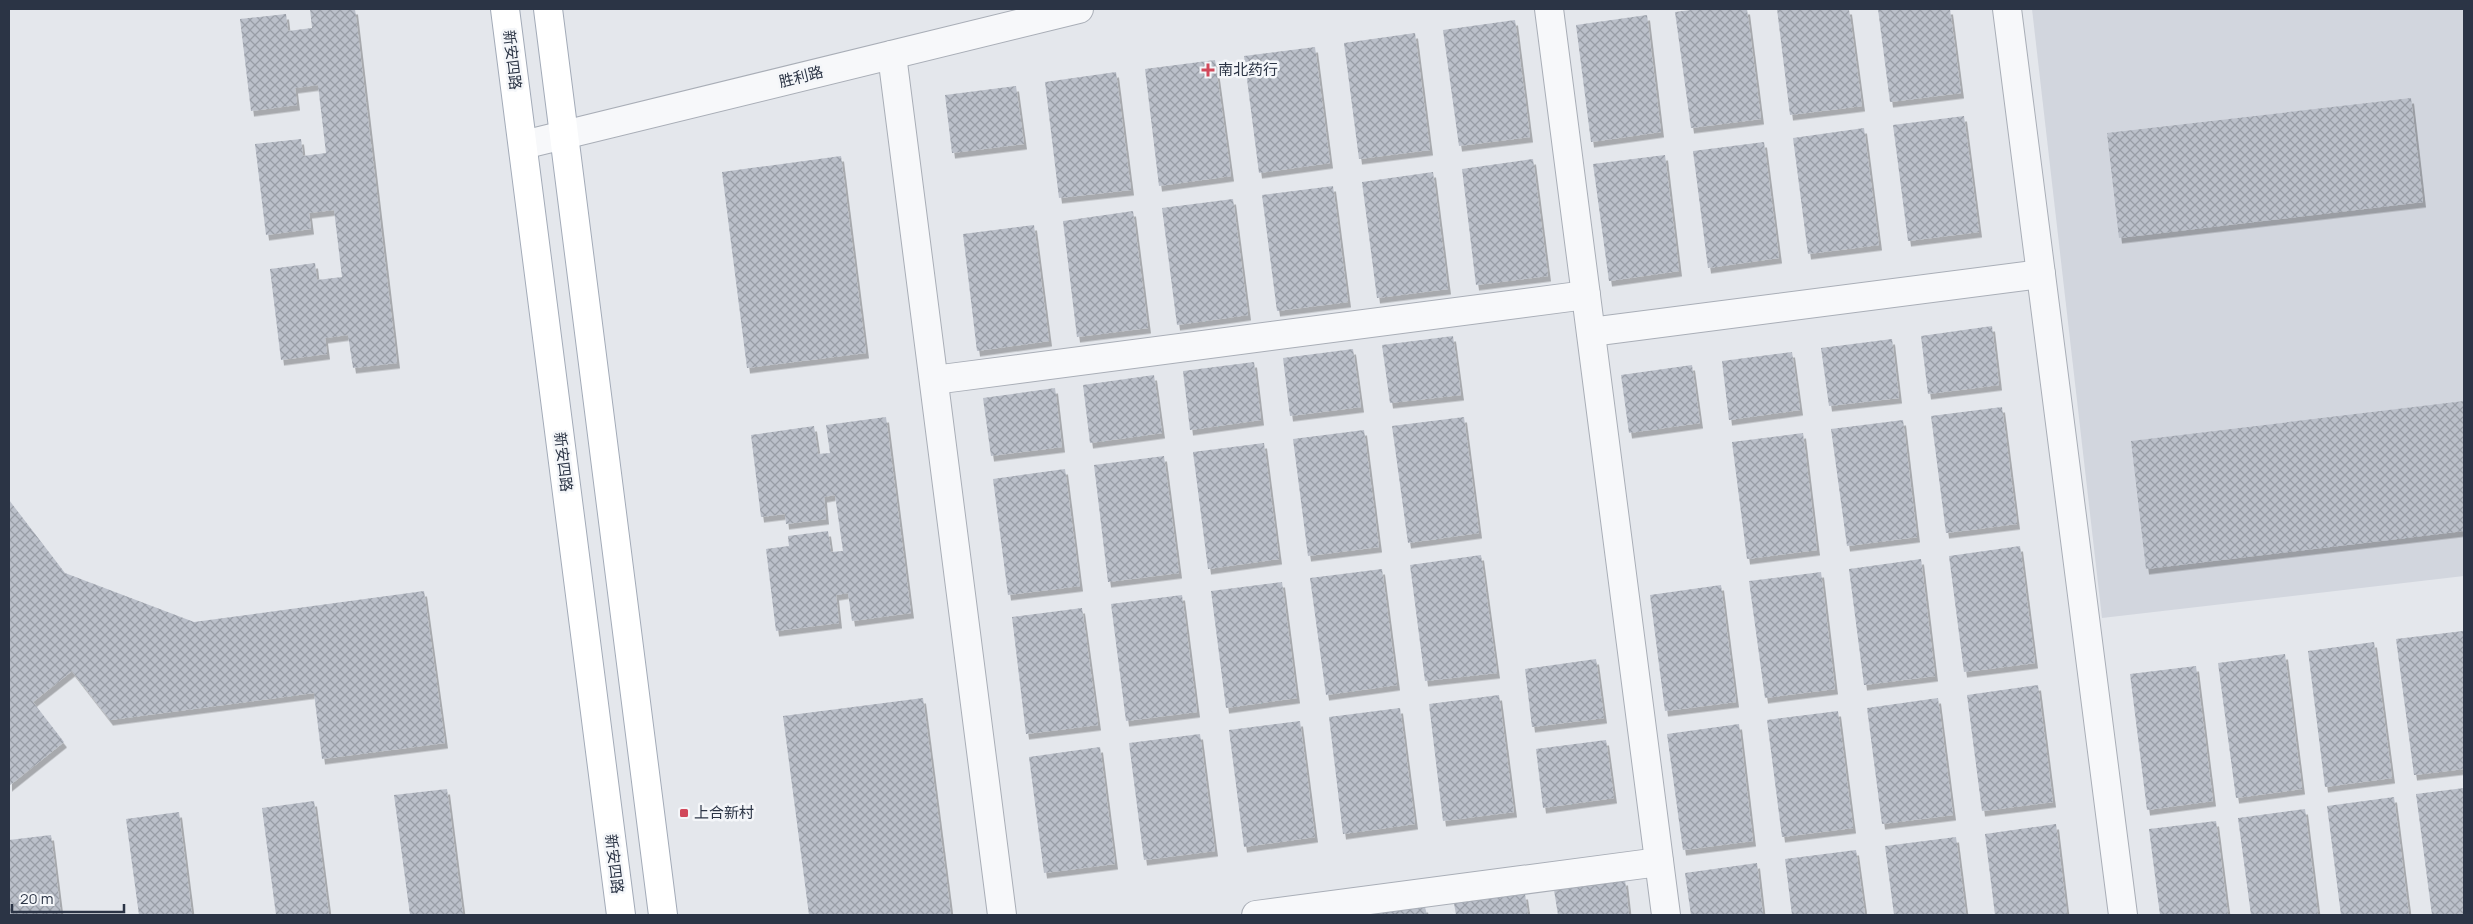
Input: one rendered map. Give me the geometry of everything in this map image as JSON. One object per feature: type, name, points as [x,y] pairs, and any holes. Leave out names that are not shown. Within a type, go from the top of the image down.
[{"type":"main road","name":"新安四路","points":[[505,9],[621,915]]},
{"type":"main road","points":[[548,9],[664,915]]},
{"type":"street","name":"胜利路","points":[[523,146],[1079,9]]},
{"type":"street","points":[[1549,9],[1666,915]]},
{"type":"street","points":[[2007,9],[2123,915]]},
{"type":"street","points":[[892,55],[1002,915]]},
{"type":"street","points":[[1591,332],[2041,274]]},
{"type":"street","points":[[934,380],[1586,295]]},
{"type":"street","points":[[1256,915],[1659,862]]},
{"type":"shaded area","points":[[2032,9],[2464,9],[2464,576],[2102,618]]},
{"type":"building","points":[[310,9],[355,9],[397,363],[353,368],[348,335],[325,338],[327,354],[281,360],[270,269],[315,263],[317,280],[342,277],[334,210],[309,213],[311,229],[266,235],[255,144],[301,139],[303,156],[326,153],[318,85],[295,88],[297,105],[251,111],[240,19],[286,14],[288,31],[312,28]]},
{"type":"building","points":[[1699,9],[1747,9],[1761,119],[1691,128],[1675,12]]},
{"type":"building","points":[[1777,9],[1849,9],[1862,106],[1790,115]]},
{"type":"building","points":[[1878,9],[1950,9],[1961,93],[1890,102]]},
{"type":"building","points":[[1647,15],[1661,132],[1591,142],[1576,25]]},
{"type":"building","points":[[1515,20],[1530,137],[1459,146],[1443,30]]},
{"type":"building","points":[[1415,33],[1430,150],[1359,159],[1344,43]]},
{"type":"building","points":[[1315,47],[1330,163],[1259,173],[1244,56]]},
{"type":"building","points":[[1215,60],[1231,176],[1159,186],[1145,69]]},
{"type":"building","points":[[1116,72],[1131,190],[1059,198],[1045,82]]},
{"type":"building","points":[[1016,86],[1024,144],[952,153],[945,95]]},
{"type":"building","points":[[2411,98],[2423,202],[2119,238],[2107,133]]},
{"type":"building","points":[[1964,116],[1979,232],[1908,241],[1893,125]]},
{"type":"building","points":[[1864,128],[1879,245],[1808,254],[1793,138]]},
{"type":"building","points":[[1764,142],[1779,258],[1708,268],[1693,151]]},
{"type":"building","points":[[1665,155],[1679,271],[1609,281],[1593,164]]},
{"type":"building","points":[[841,156],[866,353],[747,368],[722,172]]},
{"type":"building","points":[[1533,159],[1548,276],[1476,285],[1462,169]]},
{"type":"building","points":[[1433,172],[1448,289],[1377,298],[1362,182]]},
{"type":"building","points":[[1333,186],[1348,302],[1277,311],[1262,195]]},
{"type":"building","points":[[1233,199],[1248,315],[1177,325],[1162,208]]},
{"type":"building","points":[[1133,211],[1148,328],[1077,337],[1063,221]]},
{"type":"building","points":[[1034,225],[1049,341],[977,351],[963,234]]},
{"type":"building","points":[[1992,326],[1999,385],[1928,394],[1921,336]]},
{"type":"building","points":[[1453,336],[1461,395],[1390,403],[1382,345]]},
{"type":"building","points":[[1892,339],[1899,398],[1829,406],[1821,348]]},
{"type":"building","points":[[1353,349],[1361,407],[1290,416],[1283,358]]},
{"type":"building","points":[[1792,352],[1800,410],[1729,420],[1722,361]]},
{"type":"building","points":[[1254,362],[1261,420],[1190,430],[1183,371]]},
{"type":"building","points":[[1692,365],[1700,423],[1629,433],[1621,375]]},
{"type":"building","points":[[1154,375],[1162,433],[1090,443],[1083,385]]},
{"type":"building","points":[[1055,388],[1062,447],[991,456],[983,398]]},
{"type":"building","points":[[2464,401],[2464,531],[2146,569],[2131,441]]},
{"type":"building","points":[[2002,407],[2017,524],[1946,533],[1931,416]]},
{"type":"building","points":[[886,417],[911,613],[852,621],[848,593],[836,595],[839,623],[776,631],[766,549],[789,546],[788,536],[828,531],[831,552],[843,551],[835,495],[824,497],[826,519],[786,524],[785,514],[761,517],[751,435],[814,426],[818,454],[830,453],[826,425]]},
{"type":"building","points":[[1464,417],[1479,533],[1408,543],[1392,426]]},
{"type":"building","points":[[1903,420],[1917,537],[1847,546],[1831,429]]},
{"type":"building","points":[[1364,430],[1379,547],[1308,556],[1293,439]]},
{"type":"building","points":[[1803,433],[1817,550],[1747,559],[1732,442]]},
{"type":"building","points":[[1264,443],[1279,559],[1208,569],[1193,452]]},
{"type":"building","points":[[1164,456],[1179,573],[1108,582],[1094,465]]},
{"type":"building","points":[[1065,469],[1080,586],[1008,595],[993,479]]},
{"type":"building","points":[[9,500],[65,573],[194,622],[424,591],[445,743],[322,759],[314,693],[110,720],[72,671],[33,702],[64,742],[9,786]]},
{"type":"building","points":[[2020,546],[2035,663],[1964,672],[1949,556]]},
{"type":"building","points":[[1481,555],[1497,673],[1425,681],[1410,565]]},
{"type":"building","points":[[1921,559],[1935,676],[1864,685],[1849,569]]},
{"type":"building","points":[[1382,569],[1397,685],[1326,695],[1310,578]]},
{"type":"building","points":[[1821,572],[1835,689],[1765,698],[1749,581]]},
{"type":"building","points":[[1282,582],[1297,698],[1226,708],[1211,591]]},
{"type":"building","points":[[1721,585],[1736,702],[1665,711],[1650,595]]},
{"type":"building","points":[[1182,595],[1197,712],[1126,721],[1111,604]]},
{"type":"building","points":[[1082,608],[1098,725],[1026,734],[1012,617]]},
{"type":"building","points":[[2463,631],[2464,769],[2414,775],[2396,639]]},
{"type":"building","points":[[2374,642],[2392,778],[2325,787],[2308,651]]},
{"type":"building","points":[[2285,654],[2302,789],[2236,798],[2218,663]]},
{"type":"building","points":[[1596,659],[1604,718],[1532,727],[1525,669]]},
{"type":"building","points":[[2196,666],[2213,801],[2147,810],[2130,674]]},
{"type":"building","points":[[2038,685],[2053,802],[1982,811],[1967,695]]},
{"type":"building","points":[[1499,695],[1514,812],[1443,821],[1429,704]]},
{"type":"building","points":[[923,698],[951,915],[809,915],[783,716]]},
{"type":"building","points":[[1938,698],[1953,815],[1882,824],[1867,708]]},
{"type":"building","points":[[1400,708],[1415,824],[1343,834],[1329,717]]},
{"type":"building","points":[[1838,711],[1853,828],[1782,837],[1767,720]]},
{"type":"building","points":[[1300,721],[1315,837],[1244,847],[1229,730]]},
{"type":"building","points":[[1739,724],[1753,841],[1683,850],[1667,734]]},
{"type":"building","points":[[1200,734],[1215,851],[1144,860],[1129,743]]},
{"type":"building","points":[[1606,740],[1614,798],[1543,808],[1536,749]]},
{"type":"building","points":[[1100,747],[1115,864],[1044,873],[1029,757]]},
{"type":"building","points":[[2464,788],[2464,915],[2432,915],[2416,794]]},
{"type":"building","points":[[447,789],[463,915],[410,915],[394,795]]},
{"type":"building","points":[[2394,797],[2409,915],[2341,915],[2327,806]]},
{"type":"building","points":[[314,801],[329,915],[276,915],[262,808]]},
{"type":"building","points":[[2305,809],[2318,915],[2251,915],[2238,818]]},
{"type":"building","points":[[179,812],[192,915],[139,915],[126,819]]},
{"type":"building","points":[[2216,821],[2228,915],[2160,915],[2149,829]]},
{"type":"building","points":[[2056,824],[2067,915],[1995,915],[1985,834]]},
{"type":"building","points":[[51,835],[61,915],[9,915],[9,840]]},
{"type":"building","points":[[1956,837],[1966,915],[1894,915],[1885,846]]},
{"type":"building","points":[[1856,850],[1865,915],[1792,915],[1785,859]]},
{"type":"building","points":[[1757,863],[1763,915],[1691,915],[1685,873]]},
{"type":"building","points":[[1625,880],[1629,915],[1558,915],[1554,890]]},
{"type":"building","points":[[1525,894],[1528,915],[1456,915],[1454,903]]},
{"type":"building","points":[[1425,907],[1427,915],[1367,914]]},
{"type":"place","name":"南北药行","points":[[1208,70]]},
{"type":"place","name":"上合新村","points":[[684,813]]}]
